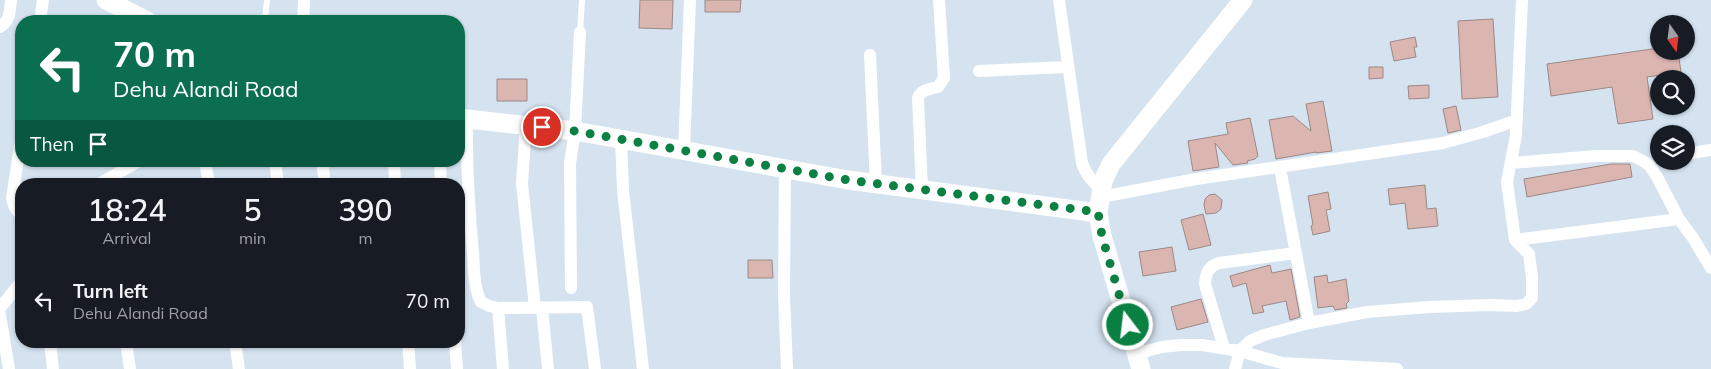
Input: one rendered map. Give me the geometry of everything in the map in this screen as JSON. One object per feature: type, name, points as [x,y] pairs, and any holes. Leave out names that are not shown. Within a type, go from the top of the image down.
[{"type":"main road","points":[[106,0],[135,15]]},
{"type":"main road","points":[[1138,361],[1102,236],[1100,200],[1103,181],[1111,164],[1243,0]]},
{"type":"main road","points":[[465,118],[575,131],[876,184],[922,190],[1100,200]]},
{"type":"street","points":[[0,27],[3,26],[9,17],[11,0]]},
{"type":"street","points":[[41,15],[43,0]]},
{"type":"street","points":[[303,15],[304,0]]},
{"type":"street","points":[[684,150],[690,0]]},
{"type":"street","points":[[922,190],[918,98],[920,93],[938,87],[944,78],[939,0]]},
{"type":"street","points":[[1059,0],[1082,163],[1100,200],[1187,181],[1443,143],[1517,120]]},
{"type":"street","points":[[1235,369],[1240,351],[1250,341],[1309,323],[1367,312],[1429,307],[1517,306],[1526,304],[1532,298],[1529,254],[1515,240],[1507,182],[1516,135],[1522,0]]},
{"type":"street","points":[[571,288],[570,163],[575,131],[580,32]]},
{"type":"street","points":[[870,55],[876,184]]},
{"type":"street","points":[[979,71],[1068,67]]},
{"type":"street","points":[[526,125],[522,183],[548,369]]},
{"type":"street","points":[[621,139],[623,190],[643,369]]},
{"type":"street","points":[[465,148],[476,287],[481,302],[498,308],[587,307],[595,369]]},
{"type":"street","points":[[1695,153],[1711,150]]},
{"type":"street","points":[[1511,163],[1596,156],[1633,156],[1649,165],[1679,220],[1693,238],[1711,268]]},
{"type":"street","points":[[1642,161],[1650,160]]},
{"type":"street","points":[[110,178],[129,167]]},
{"type":"street","points":[[785,168],[784,285],[788,369]]},
{"type":"street","points":[[1280,168],[1309,323]]},
{"type":"street","points":[[15,179],[12,198],[15,209]]},
{"type":"street","points":[[1515,240],[1679,220]]},
{"type":"street","points":[[1224,348],[1206,284],[1206,274],[1210,267],[1219,262],[1296,253]]},
{"type":"street","points":[[0,308],[15,289]]},
{"type":"street","points":[[498,308],[503,369]]},
{"type":"street","points":[[0,315],[9,369]]},
{"type":"street","points":[[1138,361],[1162,347],[1202,345],[1240,351],[1284,366],[1397,369]]},
{"type":"street","points":[[51,348],[53,369]]},
{"type":"street","points":[[127,348],[130,369]]},
{"type":"street","points":[[236,348],[239,369]]},
{"type":"street","points":[[408,348],[410,369]]},
{"type":"street","points":[[456,348],[457,369]]},
{"type":"lane","points":[[265,15],[267,0]]},
{"type":"lane","points":[[580,32],[582,0]]},
{"type":"building","points":[[640,0],[673,0],[672,29],[639,28]]},
{"type":"building","points":[[705,0],[741,0],[740,12],[705,12]]},
{"type":"building","points":[[1493,19],[1498,97],[1462,99],[1458,21]]},
{"type":"building","points":[[1415,37],[1416,57],[1394,61],[1390,42]]},
{"type":"building","points":[[1650,49],[1650,60],[1679,60],[1681,70],[1650,70],[1650,77],[1647,77],[1650,115],[1652,115],[1653,119],[1618,124],[1612,87],[1551,96],[1547,64]]},
{"type":"building","points":[[1369,67],[1383,67],[1383,78],[1369,79]]},
{"type":"building","points":[[497,79],[527,79],[527,101],[497,101]]},
{"type":"building","points":[[1429,85],[1429,98],[1409,99],[1408,86]]},
{"type":"building","points":[[1323,101],[1332,151],[1276,159],[1269,120],[1293,116],[1311,131],[1306,104]]},
{"type":"building","points":[[1456,106],[1461,130],[1448,133],[1443,109]]},
{"type":"building","points":[[1250,118],[1258,156],[1255,159],[1247,161],[1248,163],[1233,165],[1215,143],[1219,167],[1193,171],[1188,141],[1228,134],[1226,123]]},
{"type":"building","points":[[1611,164],[1630,164],[1632,177],[1527,197],[1524,179]]},
{"type":"building","points":[[1425,185],[1427,209],[1436,208],[1438,226],[1408,229],[1405,203],[1390,205],[1388,189]]},
{"type":"building","points":[[1328,192],[1331,209],[1326,210],[1330,231],[1313,235],[1308,196]]},
{"type":"building","points":[[1215,194],[1222,200],[1221,209],[1216,213],[1206,214],[1205,199],[1209,195]]},
{"type":"building","points":[[1203,214],[1211,245],[1189,250],[1181,220]]},
{"type":"building","points":[[1172,247],[1176,271],[1143,276],[1139,252]]},
{"type":"building","points":[[748,260],[772,260],[773,278],[748,278]]},
{"type":"building","points":[[1270,265],[1272,273],[1291,269],[1300,317],[1290,320],[1286,301],[1262,306],[1264,312],[1253,314],[1246,283],[1233,287],[1230,276]]},
{"type":"building","points":[[1327,275],[1328,283],[1346,279],[1349,301],[1346,304],[1347,308],[1335,310],[1333,306],[1318,308],[1314,277]]},
{"type":"building","points":[[1201,299],[1208,322],[1177,330],[1171,307]]},
{"type":"route","points":[[542,127],[726,157],[848,180],[1098,212],[1102,236],[1128,325]]}]
